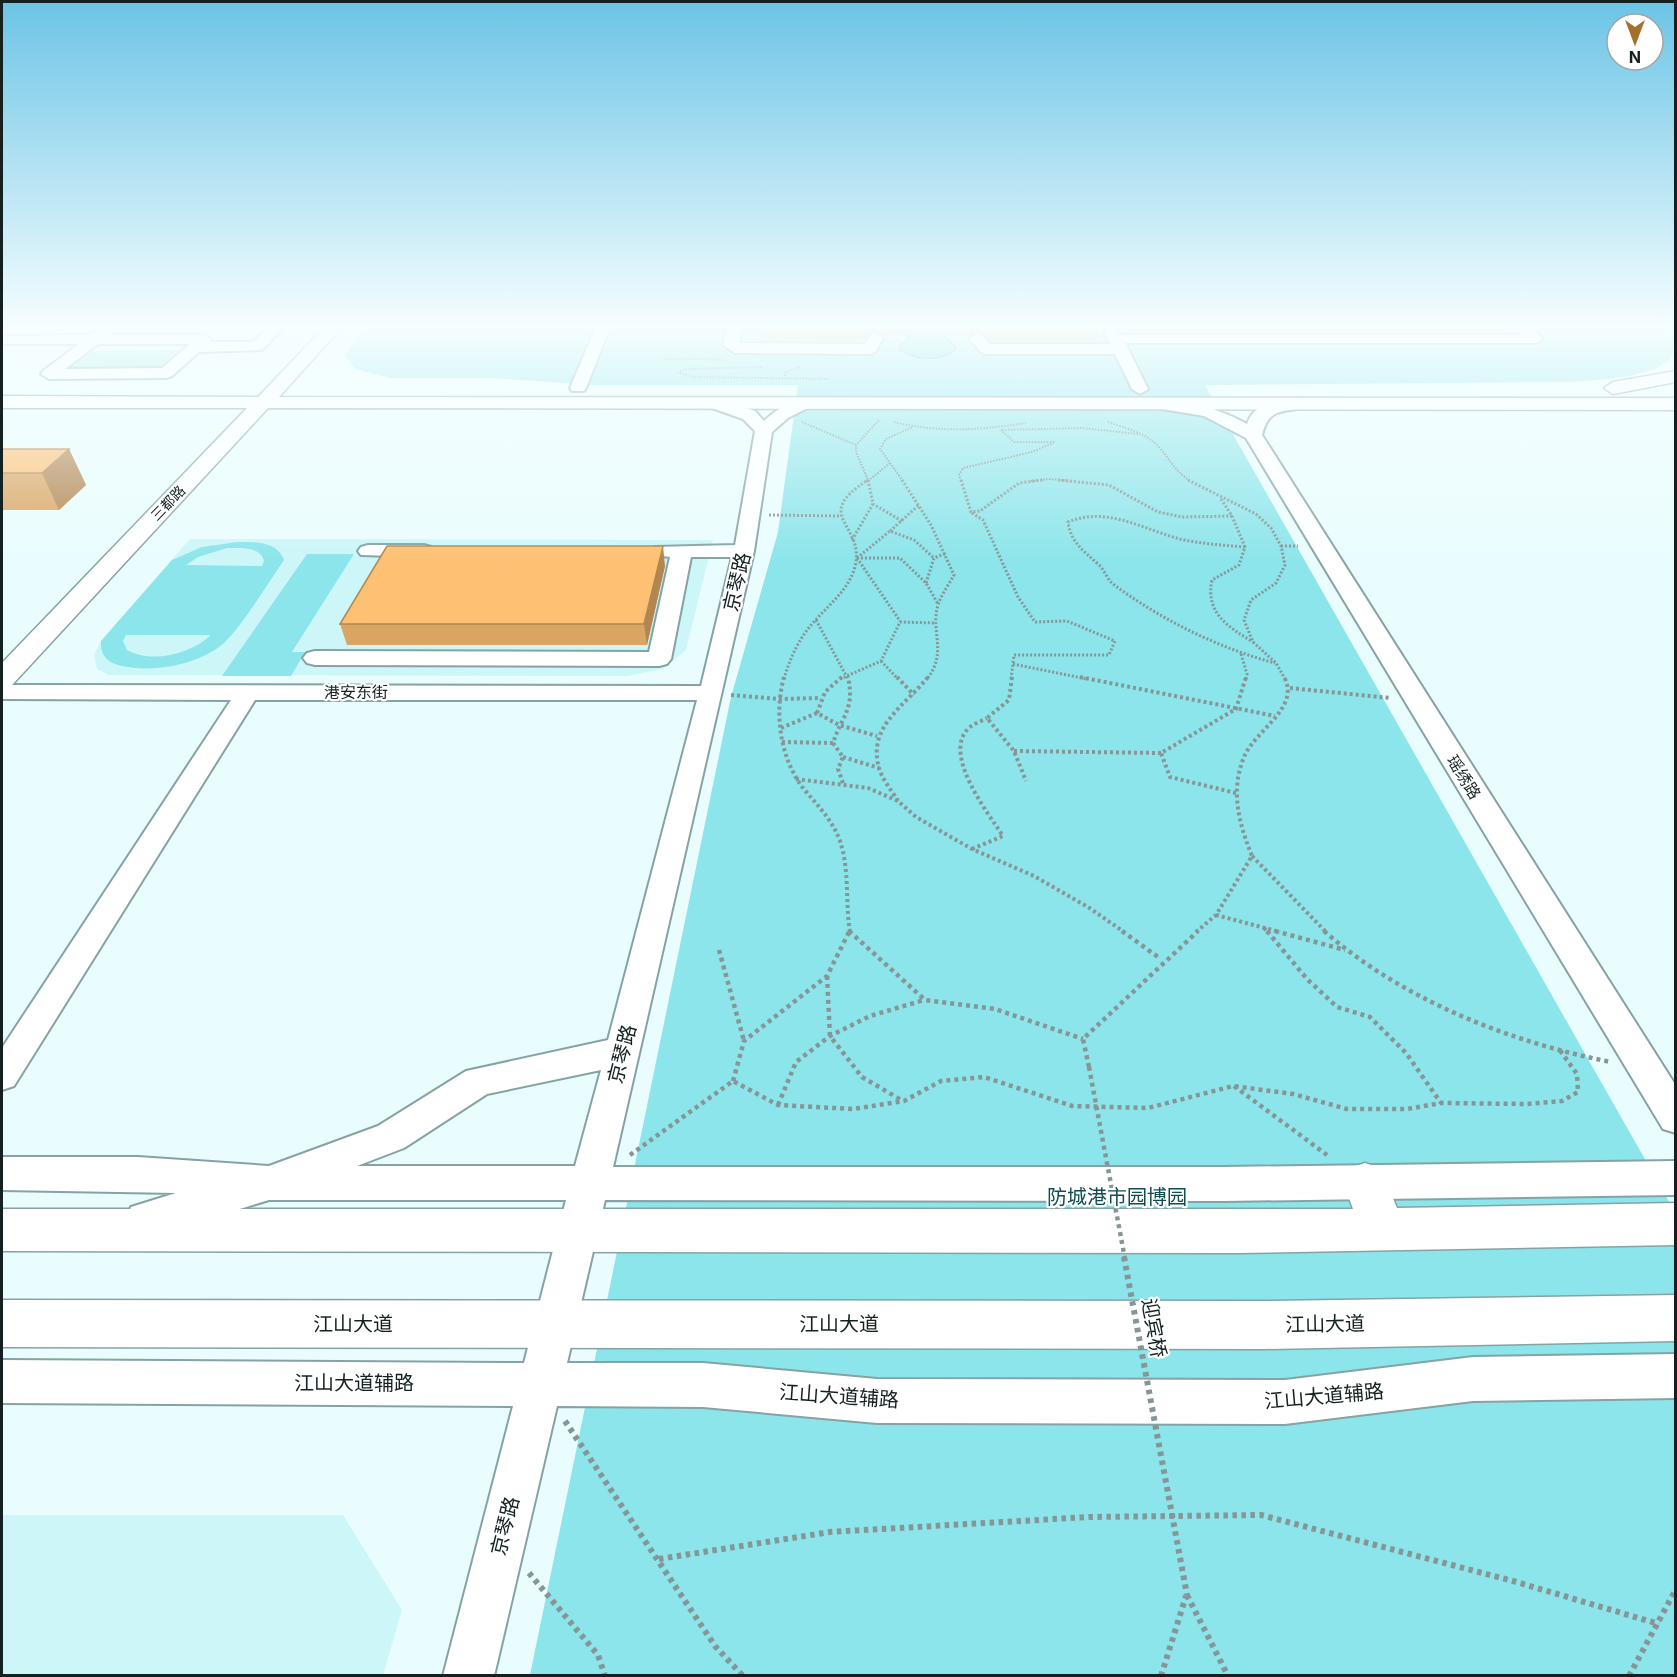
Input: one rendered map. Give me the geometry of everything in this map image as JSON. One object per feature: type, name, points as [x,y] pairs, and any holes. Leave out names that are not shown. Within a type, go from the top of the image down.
[{"type":"main road","name":"三都路","points":[[2,678],[261,405]]},
{"type":"main road","points":[[1646,405],[1676,412]]},
{"type":"main road","points":[[1365,1182],[1383,1229]]},
{"type":"main road","points":[[2,1230],[1238,1232],[1676,1224]]},
{"type":"main road","name":"江山大道","points":[[2,1324],[1264,1325],[1676,1318]]},
{"type":"street","points":[[721,405],[773,422],[805,405]]},
{"type":"street","points":[[1184,405],[1224,416],[1253,435],[1258,416],[1266,410],[1290,405]]},
{"type":"street","name":"京琴路","points":[[468,1676],[711,693],[744,551],[750,514],[773,422]]},
{"type":"street","name":"瑶绣路","points":[[1253,435],[1676,1118]]},
{"type":"street","points":[[368,551],[449,551]]},
{"type":"street","points":[[647,551],[744,551]]},
{"type":"street","points":[[315,658],[659,658],[682,551]]},
{"type":"street","name":"港安东街","points":[[2,692],[711,693]]},
{"type":"street","points":[[2,1076],[248,692]]},
{"type":"street","points":[[112,1230],[269,1183],[391,1137],[478,1081],[623,1051]]},
{"type":"street","points":[[2,1173],[138,1174],[269,1183],[590,1184],[1224,1185],[1676,1178]]},
{"type":"street","name":"江山大道辅路","points":[[2,1382],[703,1385],[877,1401],[1285,1402],[1473,1379],[1676,1376]]},
{"type":"path","points":[[852,540],[873,504],[856,452],[856,445],[880,418]]},
{"type":"path","points":[[1084,420],[1084,429]]},
{"type":"path","points":[[891,421],[913,427],[966,430],[1084,429],[1116,434],[1141,434]]},
{"type":"path","points":[[773,422],[856,445]]},
{"type":"path","points":[[999,429],[1029,422]]},
{"type":"path","points":[[1101,422],[1141,434],[1158,446],[1173,469],[1220,499],[1256,514],[1271,528],[1281,546],[1285,565],[1276,583],[1251,600],[1244,620],[1254,642]]},
{"type":"path","points":[[898,801],[879,768],[877,736],[896,710],[914,695],[930,675],[940,651],[936,623],[938,604],[954,575],[947,553],[931,519],[880,449],[886,439],[913,427]]},
{"type":"path","points":[[972,849],[1003,836],[976,793],[958,757],[959,743],[973,723],[987,718],[1009,700],[1014,655],[1109,655],[1114,641],[1067,621],[1035,622],[1018,597],[983,519],[971,512],[959,475],[963,468],[979,462],[1025,456],[1055,442],[1014,442],[999,429]]},
{"type":"path","points":[[890,463],[867,480],[851,488],[843,501],[840,516],[852,540],[857,558],[900,622]]},
{"type":"path","points":[[971,512],[980,511],[1019,483],[1049,479],[1108,485],[1158,512],[1182,517],[1232,516]]},
{"type":"path","points":[[1220,499],[1232,516],[1245,547],[1239,565],[1212,580],[1208,594],[1212,610],[1230,628],[1254,642],[1276,663],[1290,687],[1288,701],[1257,737],[1244,757],[1236,793],[1241,828],[1252,856],[1309,918],[1348,951],[1417,993],[1475,1020],[1588,1059],[1643,1066]]},
{"type":"path","points":[[873,504],[902,521]]},
{"type":"path","points":[[744,1041],[827,976],[849,932],[845,862],[835,829],[796,779],[782,742],[780,699],[788,668],[807,630],[848,582],[857,558],[919,505]]},
{"type":"path","points":[[750,514],[840,516]]},
{"type":"path","points":[[1245,547],[1180,539],[1101,516],[1074,518],[1068,522],[1067,529],[1070,537],[1104,570],[1110,582],[1171,621],[1241,654],[1276,663]]},
{"type":"path","points":[[890,531],[914,540],[934,558]]},
{"type":"path","points":[[934,558],[947,553]]},
{"type":"path","points":[[857,558],[900,558],[926,583],[938,604]]},
{"type":"path","points":[[926,583],[934,558]]},
{"type":"path","points":[[816,620],[847,672],[851,691],[850,709],[839,725],[833,743]]},
{"type":"path","points":[[900,622],[936,623]]},
{"type":"path","points":[[818,713],[820,698],[847,672],[881,661],[900,622]]},
{"type":"path","points":[[1014,751],[1161,753],[1236,709],[1247,674],[1241,654]]},
{"type":"path","points":[[881,661],[914,695]]},
{"type":"path","points":[[1013,664],[1275,716]]},
{"type":"path","points":[[1290,687],[1418,701]]},
{"type":"path","points":[[711,693],[780,699],[820,698]]},
{"type":"path","points":[[781,728],[818,713]]},
{"type":"path","points":[[818,713],[839,725],[877,736]]},
{"type":"path","points":[[987,718],[1014,751],[1026,781]]},
{"type":"path","points":[[782,742],[833,743]]},
{"type":"path","points":[[833,743],[843,757],[879,768]]},
{"type":"path","points":[[1161,753],[1170,777],[1236,793]]},
{"type":"path","points":[[843,757],[838,769],[843,783]]},
{"type":"path","points":[[796,779],[843,783],[868,788],[898,801],[916,817],[972,849],[1035,876],[1079,901],[1158,957]]},
{"type":"path","points":[[1083,1039],[1164,960],[1216,915],[1252,856]]},
{"type":"path","points":[[1216,915],[1348,951]]},
{"type":"path","points":[[1264,928],[1307,979],[1336,1008],[1370,1017],[1406,1053],[1441,1103]]},
{"type":"path","points":[[849,932],[924,1000]]},
{"type":"path","points":[[590,1184],[733,1081],[744,1041],[719,950]]},
{"type":"path","points":[[827,976],[830,1036],[862,1077],[904,1101]]},
{"type":"path","points":[[778,1105],[796,1062],[830,1036],[870,1016],[924,1000],[995,1009],[1083,1039]]},
{"type":"path","points":[[1083,1039],[1089,1067]]},
{"type":"path","points":[[733,1081],[778,1105],[853,1109],[904,1101],[940,1081],[984,1077],[1072,1106],[1148,1108],[1183,1097],[1233,1086],[1293,1094],[1347,1109],[1407,1109],[1441,1103],[1527,1104],[1562,1101],[1578,1092],[1577,1074],[1559,1049]]},
{"type":"path","name":"迎宾桥","points":[[1089,1067],[1187,1595]]},
{"type":"path","points":[[1233,1086],[1365,1182]]},
{"type":"path","points":[[541,1384],[715,1646],[743,1676]]},
{"type":"path","points":[[659,1559],[830,1532],[1089,1517],[1261,1515],[1513,1581],[1659,1624]]},
{"type":"path","points":[[502,1540],[598,1655],[605,1676]]},
{"type":"path","points":[[1629,1676],[1676,1589]]},
{"type":"path","points":[[1161,1676],[1187,1595]]},
{"type":"path","points":[[1187,1595],[1228,1676]]},
{"type":"shaded area","points":[[190,539],[713,540],[686,650],[663,669],[627,676],[109,675],[97,669],[94,655],[101,641]]},
{"type":"shaded area","points":[[2,1515],[343,1515],[402,1610],[383,1675],[2,1675]]},
{"type":"green space","name":"防城港市园博园","points":[[795,405],[1217,405],[1675,1212],[1675,1675],[530,1675],[731,697],[778,532]]},
{"type":"green space","points":[[237,542],[264,544],[276,549],[284,560],[239,626],[214,651],[189,662],[161,668],[134,668],[109,661],[102,651],[101,641],[172,560],[202,547]],"holes":[[[227,548],[254,550],[262,556],[264,561],[262,566],[186,565],[198,557]],[[126,635],[209,635],[210,636],[182,652],[148,656],[127,650],[123,641]]]},
{"type":"green space","points":[[307,554],[354,554],[292,652],[305,652],[291,676],[222,676]]},
{"type":"building","points":[[2,449],[69,449],[42,473],[2,473]]},
{"type":"building","points":[[387,546],[663,546],[644,624],[340,624]]}]
